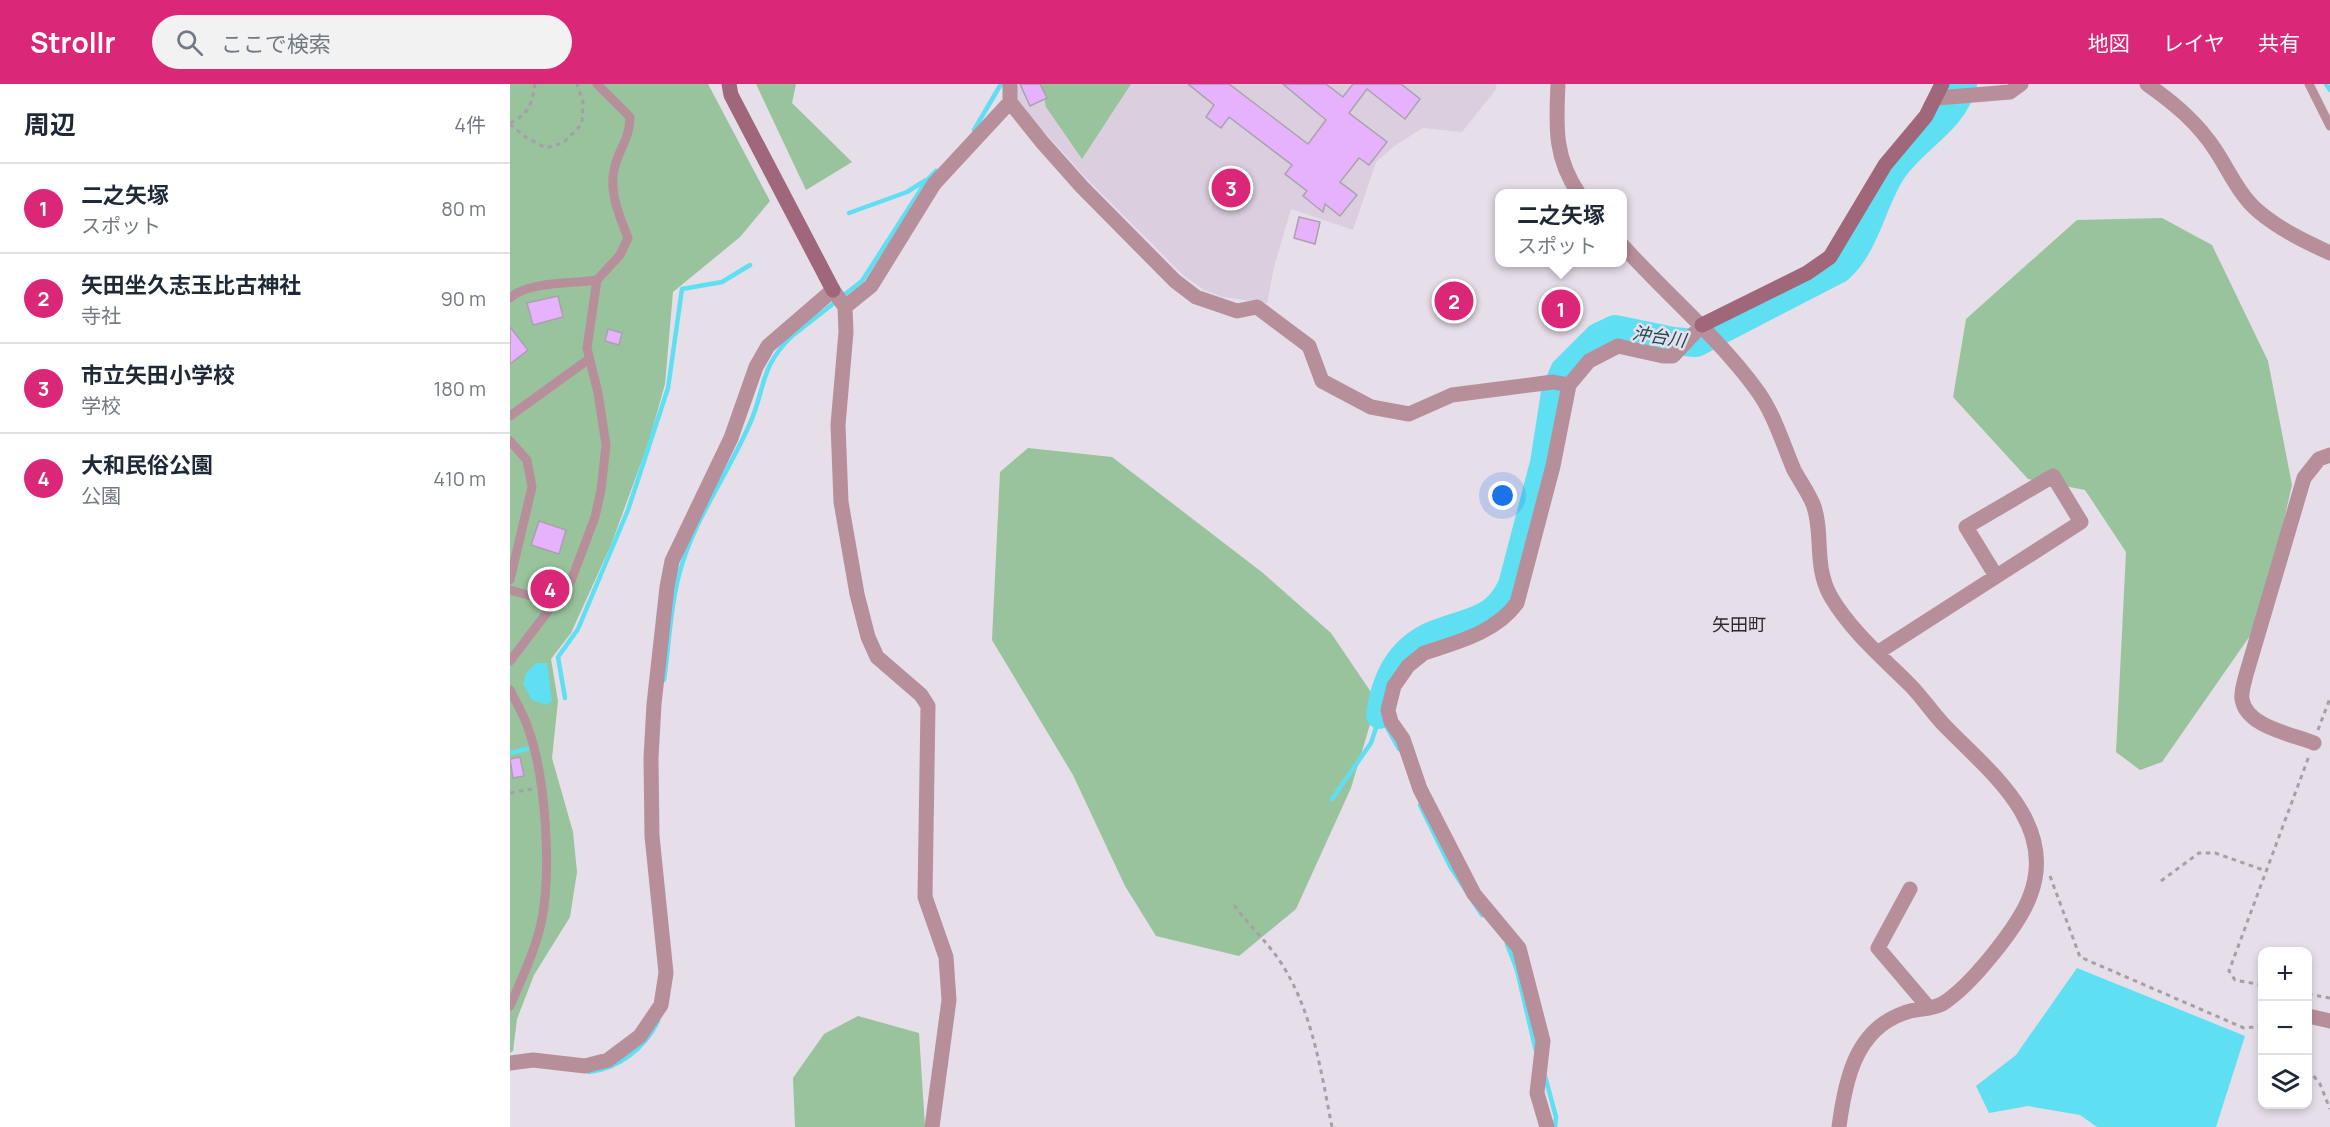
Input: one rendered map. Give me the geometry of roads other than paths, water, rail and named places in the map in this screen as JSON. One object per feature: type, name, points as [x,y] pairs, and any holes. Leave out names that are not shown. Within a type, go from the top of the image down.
[{"type":"street","points":[[729,84],[731,95],[832,290],[845,307],[846,332],[838,425],[842,502],[857,594],[867,637],[877,657],[921,695],[928,706],[925,897],[946,957],[949,1000],[932,1127]]},
{"type":"street","points":[[1010,84],[1010,102],[1082,187],[1175,282],[1196,297],[1237,311],[1257,308],[1309,346],[1322,381],[1338,387],[1371,407],[1409,414],[1452,395],[1561,383],[1608,349],[1618,346],[1673,356],[1687,343],[1812,270],[1830,257],[1885,165],[1926,116],[1940,91],[1968,96],[2010,92],[2021,84]]},
{"type":"street","points":[[1558,84],[1556,136],[1566,174],[1576,189]]},
{"type":"street","points":[[2147,84],[2182,108],[2215,149],[2235,182],[2258,211],[2302,240],[2330,253]]},
{"type":"street","points":[[845,307],[871,286],[934,184],[1010,102]]},
{"type":"street","points":[[1627,249],[1707,332],[1770,409],[1794,470],[1813,505],[1817,551],[1831,596],[1877,653],[1911,686],[1943,723],[1996,774],[2023,815],[2033,839],[2037,868],[2031,893],[2022,915],[1958,992],[1940,1005],[1893,1017],[1862,1043],[1851,1064],[1839,1127]]},
{"type":"street","points":[[510,1063],[533,1060],[585,1066],[608,1060],[640,1036],[661,1005],[666,973],[652,836],[651,758],[654,704],[672,561],[731,438],[756,367],[768,346],[832,290]]},
{"type":"street","points":[[1547,1127],[1539,1102],[1538,1083],[1543,1041],[1519,948],[1474,894],[1420,789],[1406,746],[1390,722],[1388,710],[1394,686],[1417,658],[1424,653],[1480,633],[1508,613],[1517,603],[1553,466],[1561,383]]},
{"type":"street","points":[[2314,743],[2256,721],[2247,711],[2242,699],[2246,675],[2304,478],[2319,459],[2330,455]]},
{"type":"street","points":[[1877,653],[2081,522],[2053,476],[1966,527],[1996,576]]},
{"type":"street","points":[[1910,889],[1878,948],[1929,1008]]},
{"type":"street","points":[[2312,1017],[2330,1022]]},
{"type":"lane","points":[[510,661],[571,581],[585,550],[602,490],[606,445],[598,393],[587,348],[597,280],[620,255],[628,238],[614,196],[613,171],[630,134],[630,117],[597,84]]},
{"type":"lane","points":[[2309,84],[2330,126]]},
{"type":"lane","points":[[510,298],[518,291],[529,288],[597,280]]},
{"type":"lane","points":[[510,416],[589,360]]},
{"type":"lane","points":[[510,441],[527,460],[532,487],[510,580]]},
{"type":"lane","points":[[510,590],[556,603]]},
{"type":"lane","points":[[510,690],[528,726],[534,747],[546,833],[546,883],[541,922],[527,970],[510,1006]]},
{"type":"water","points":[[536,663],[547,663],[552,701],[547,705],[532,700],[523,684],[526,673]]},
{"type":"water","points":[[2077,968],[2245,1036],[2216,1127],[2097,1127],[2080,1115],[2028,1106],[1989,1113],[1976,1086],[2016,1055]]},
{"type":"waterway","points":[[974,130],[1001,84]]},
{"type":"waterway","name":"沖台川","points":[[1380,715],[1382,701],[1391,676],[1404,655],[1425,639],[1490,613],[1498,606],[1512,585],[1544,463],[1555,393],[1564,371],[1598,337],[1615,329],[1673,341],[1696,343],[1839,269],[1856,248],[1884,185],[1899,161],[1941,121],[1958,98],[1963,84]]},
{"type":"waterway","points":[[2326,84],[2330,90]]},
{"type":"waterway","points":[[664,680],[674,601],[685,555],[702,516],[751,421],[774,357],[792,336],[862,281],[927,180],[936,171]]},
{"type":"waterway","points":[[849,213],[907,192],[926,180]]},
{"type":"waterway","points":[[565,698],[558,657],[578,629],[628,510],[668,388],[682,289],[722,282],[750,265]]},
{"type":"waterway","points":[[1380,715],[1399,749]]},
{"type":"waterway","points":[[1332,799],[1371,743],[1380,716]]},
{"type":"waterway","points":[[510,753],[527,749]]},
{"type":"waterway","points":[[1420,805],[1450,866],[1482,915]]},
{"type":"waterway","points":[[1507,944],[1517,970],[1536,1051]]},
{"type":"waterway","points":[[589,1072],[610,1067],[630,1056],[646,1040],[658,1021]]},
{"type":"waterway","points":[[1545,1076],[1556,1117],[1555,1127]]},
{"type":"place","name":"市立矢田小学校","points":[[1231,188]]},
{"type":"place","name":"矢田坐久志玉比古神社","points":[[1454,301]]},
{"type":"place","name":"二之矢塚","points":[[1561,309]]},
{"type":"place","name":"大和民俗公園","points":[[550,589]]},
{"type":"district","name":"矢田町","points":[[1739,625]]}]
